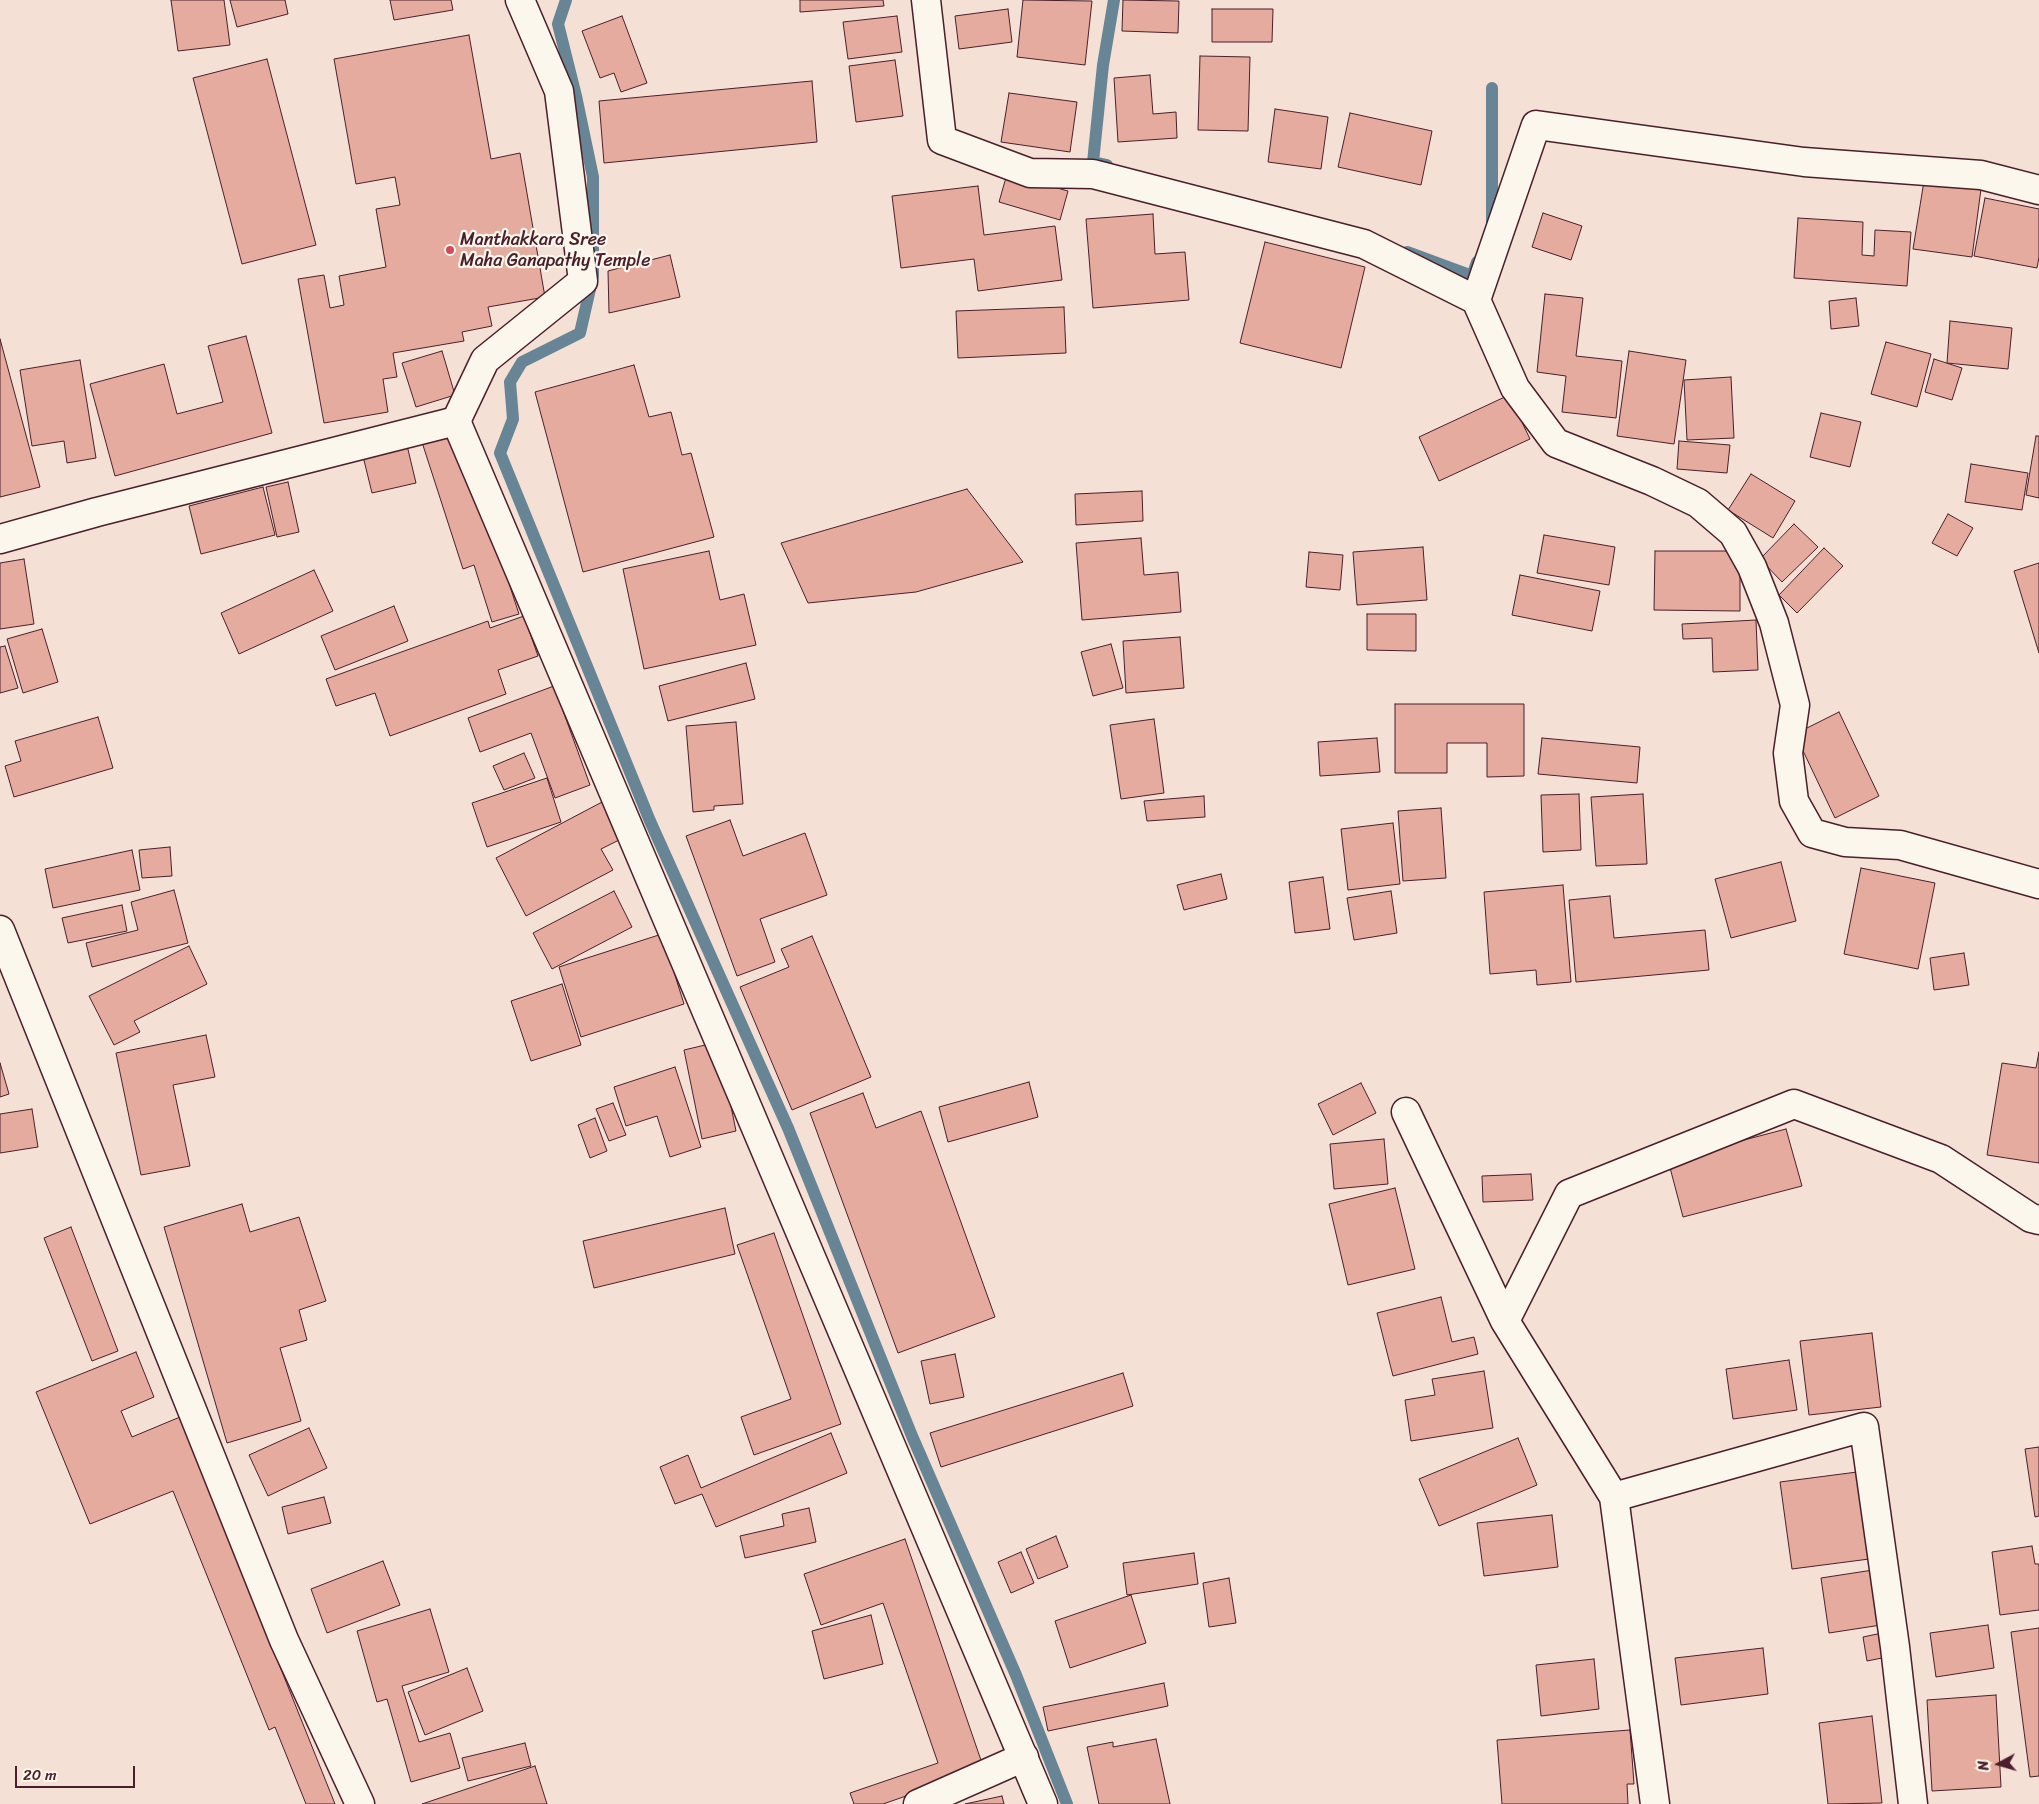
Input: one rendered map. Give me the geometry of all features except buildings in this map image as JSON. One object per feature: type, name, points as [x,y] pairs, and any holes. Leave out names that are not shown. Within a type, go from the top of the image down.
[{"type":"street","points":[[520,0],[559,91],[583,282],[485,360],[456,420],[1043,1804]]},
{"type":"street","points":[[926,0],[942,140],[1030,173],[1093,174],[1364,244],[1476,300],[1515,388],[1556,443],[1652,481],[1698,503],[1733,533],[1752,567],[1774,622],[1795,705],[1788,753],[1794,801],[1812,832],[1845,842],[1900,845],[2039,884]]},
{"type":"street","points":[[1476,300],[1536,125],[1804,162],[1981,175],[2039,190]]},
{"type":"street","points":[[0,540],[97,512],[456,420]]},
{"type":"street","points":[[0,930],[284,1640],[360,1804]]},
{"type":"street","points":[[1505,1321],[1569,1194],[1794,1104],[1941,1159],[2031,1218],[2039,1220]]},
{"type":"street","points":[[1406,1112],[1505,1321],[1614,1496],[1655,1804]]},
{"type":"street","points":[[1614,1496],[1864,1427],[1895,1647],[1913,1804]]},
{"type":"street","points":[[918,1804],[1024,1758]]},
{"type":"waterway","points":[[566,0],[558,24],[593,177],[593,276],[580,333],[522,362],[510,382],[513,419],[500,453],[650,821],[788,1128],[912,1436],[1016,1675],[1067,1804]]},
{"type":"waterway","points":[[1107,165],[1093,162],[1103,65],[1114,0]]},
{"type":"waterway","points":[[1492,88],[1492,222]]},
{"type":"waterway","points":[[1407,252],[1472,276],[1477,262]]},
{"type":"place","name":"Manthakkara Sree Maha Ganapathy Temple","points":[[450,250]]}]
